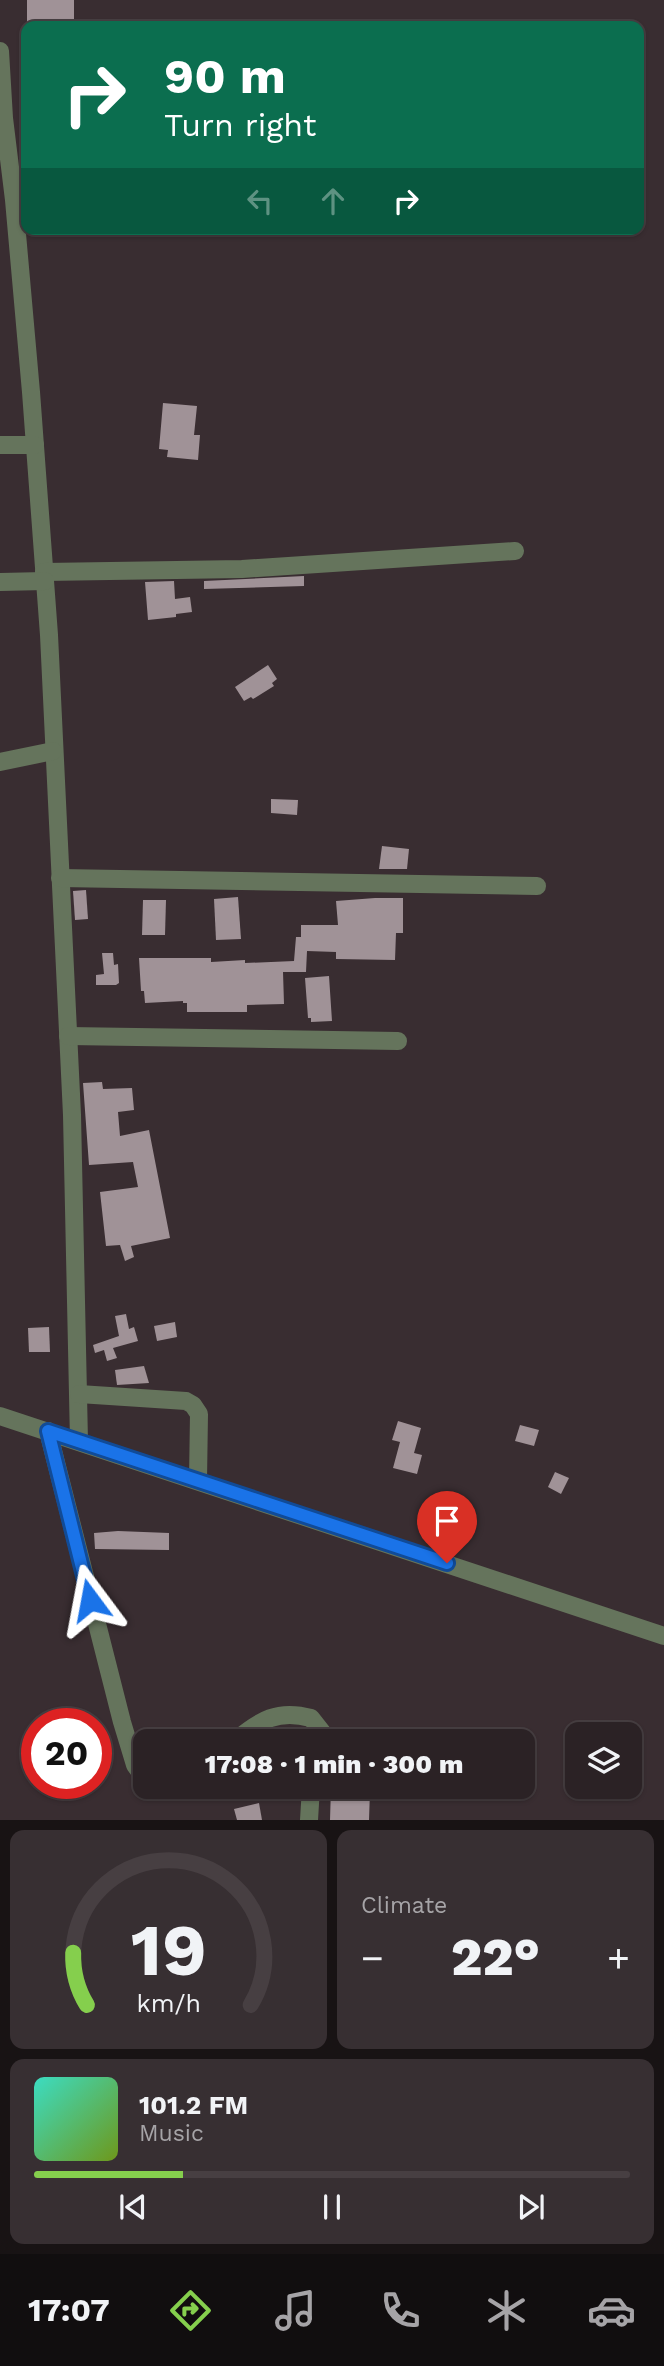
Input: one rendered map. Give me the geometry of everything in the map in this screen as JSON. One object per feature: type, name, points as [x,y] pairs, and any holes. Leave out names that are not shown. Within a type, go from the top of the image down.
[{"type":"street","points":[[0,51],[45,577],[72,1115],[79,1441]]},
{"type":"street","points":[[0,445],[35,445]]},
{"type":"street","points":[[0,582],[45,577],[242,569],[515,551]]},
{"type":"street","points":[[0,762],[53,751]]},
{"type":"street","points":[[60,878],[537,886]]},
{"type":"street","points":[[68,1036],[398,1041]]},
{"type":"street","points":[[79,1394],[186,1401],[193,1405],[199,1414],[198,1480]]},
{"type":"street","points":[[0,1416],[664,1636]]},
{"type":"street","points":[[48,1431],[133,1758]]},
{"type":"street","points":[[252,1729],[268,1718],[292,1713],[311,1718],[319,1729]]},
{"type":"street","points":[[309,1820],[310,1799]]},
{"type":"building","points":[[27,0],[74,0],[74,19],[27,21]]},
{"type":"building","points":[[163,403],[197,406],[194,435],[200,435],[198,460],[167,457],[168,450],[159,449]]},
{"type":"building","points":[[304,576],[304,586],[204,589],[204,581]]},
{"type":"building","points":[[174,581],[175,599],[190,597],[192,612],[148,620],[145,582]]},
{"type":"building","points":[[268,665],[277,679],[272,683],[274,686],[253,699],[251,697],[244,701],[235,687]]},
{"type":"building","points":[[271,799],[298,800],[297,815],[271,813]]},
{"type":"building","points":[[382,846],[409,849],[407,869],[379,869]]},
{"type":"building","points":[[86,890],[88,919],[75,920],[73,891]]},
{"type":"building","points":[[238,897],[241,939],[216,940],[214,899]]},
{"type":"building","points":[[403,898],[403,933],[396,933],[395,960],[336,959],[336,952],[307,951],[306,972],[283,972],[284,1004],[247,1005],[247,1012],[187,1012],[187,1003],[183,1001],[145,1003],[144,991],[141,991],[139,958],[211,958],[211,962],[245,960],[245,963],[294,961],[296,937],[301,937],[301,925],[338,925],[336,901]]},
{"type":"building","points":[[143,900],[166,900],[165,935],[142,935]]},
{"type":"building","points":[[102,953],[113,953],[114,965],[118,964],[119,983],[116,985],[96,985],[96,975],[104,974]]},
{"type":"building","points":[[329,976],[332,1021],[311,1022],[311,1018],[308,1018],[305,978]]},
{"type":"building","points":[[102,1082],[103,1089],[132,1088],[134,1110],[118,1112],[120,1136],[149,1130],[170,1238],[131,1246],[134,1257],[125,1261],[120,1245],[106,1246],[100,1192],[138,1187],[133,1162],[89,1165],[83,1083]]},
{"type":"building","points":[[126,1314],[129,1329],[134,1327],[138,1341],[113,1348],[117,1358],[107,1361],[104,1350],[95,1353],[93,1345],[119,1336],[115,1316]]},
{"type":"building","points":[[175,1322],[177,1337],[157,1341],[154,1326]]},
{"type":"building","points":[[49,1327],[50,1352],[29,1352],[28,1328]]},
{"type":"building","points":[[144,1366],[149,1383],[117,1385],[115,1370]]},
{"type":"building","points":[[398,1421],[421,1428],[414,1453],[422,1455],[417,1474],[393,1468],[400,1442],[392,1440]]},
{"type":"building","points":[[520,1425],[539,1430],[534,1446],[515,1441]]},
{"type":"building","points":[[555,1472],[569,1478],[561,1494],[548,1487]]},
{"type":"building","points":[[94,1533],[169,1533],[169,1550],[95,1549]]},
{"type":"building","points":[[331,1799],[370,1799],[369,1820],[330,1820]]},
{"type":"building","points":[[259,1803],[262,1820],[237,1820],[234,1809]]},
{"type":"route","points":[[90,1600],[48,1431],[447,1563]]}]
